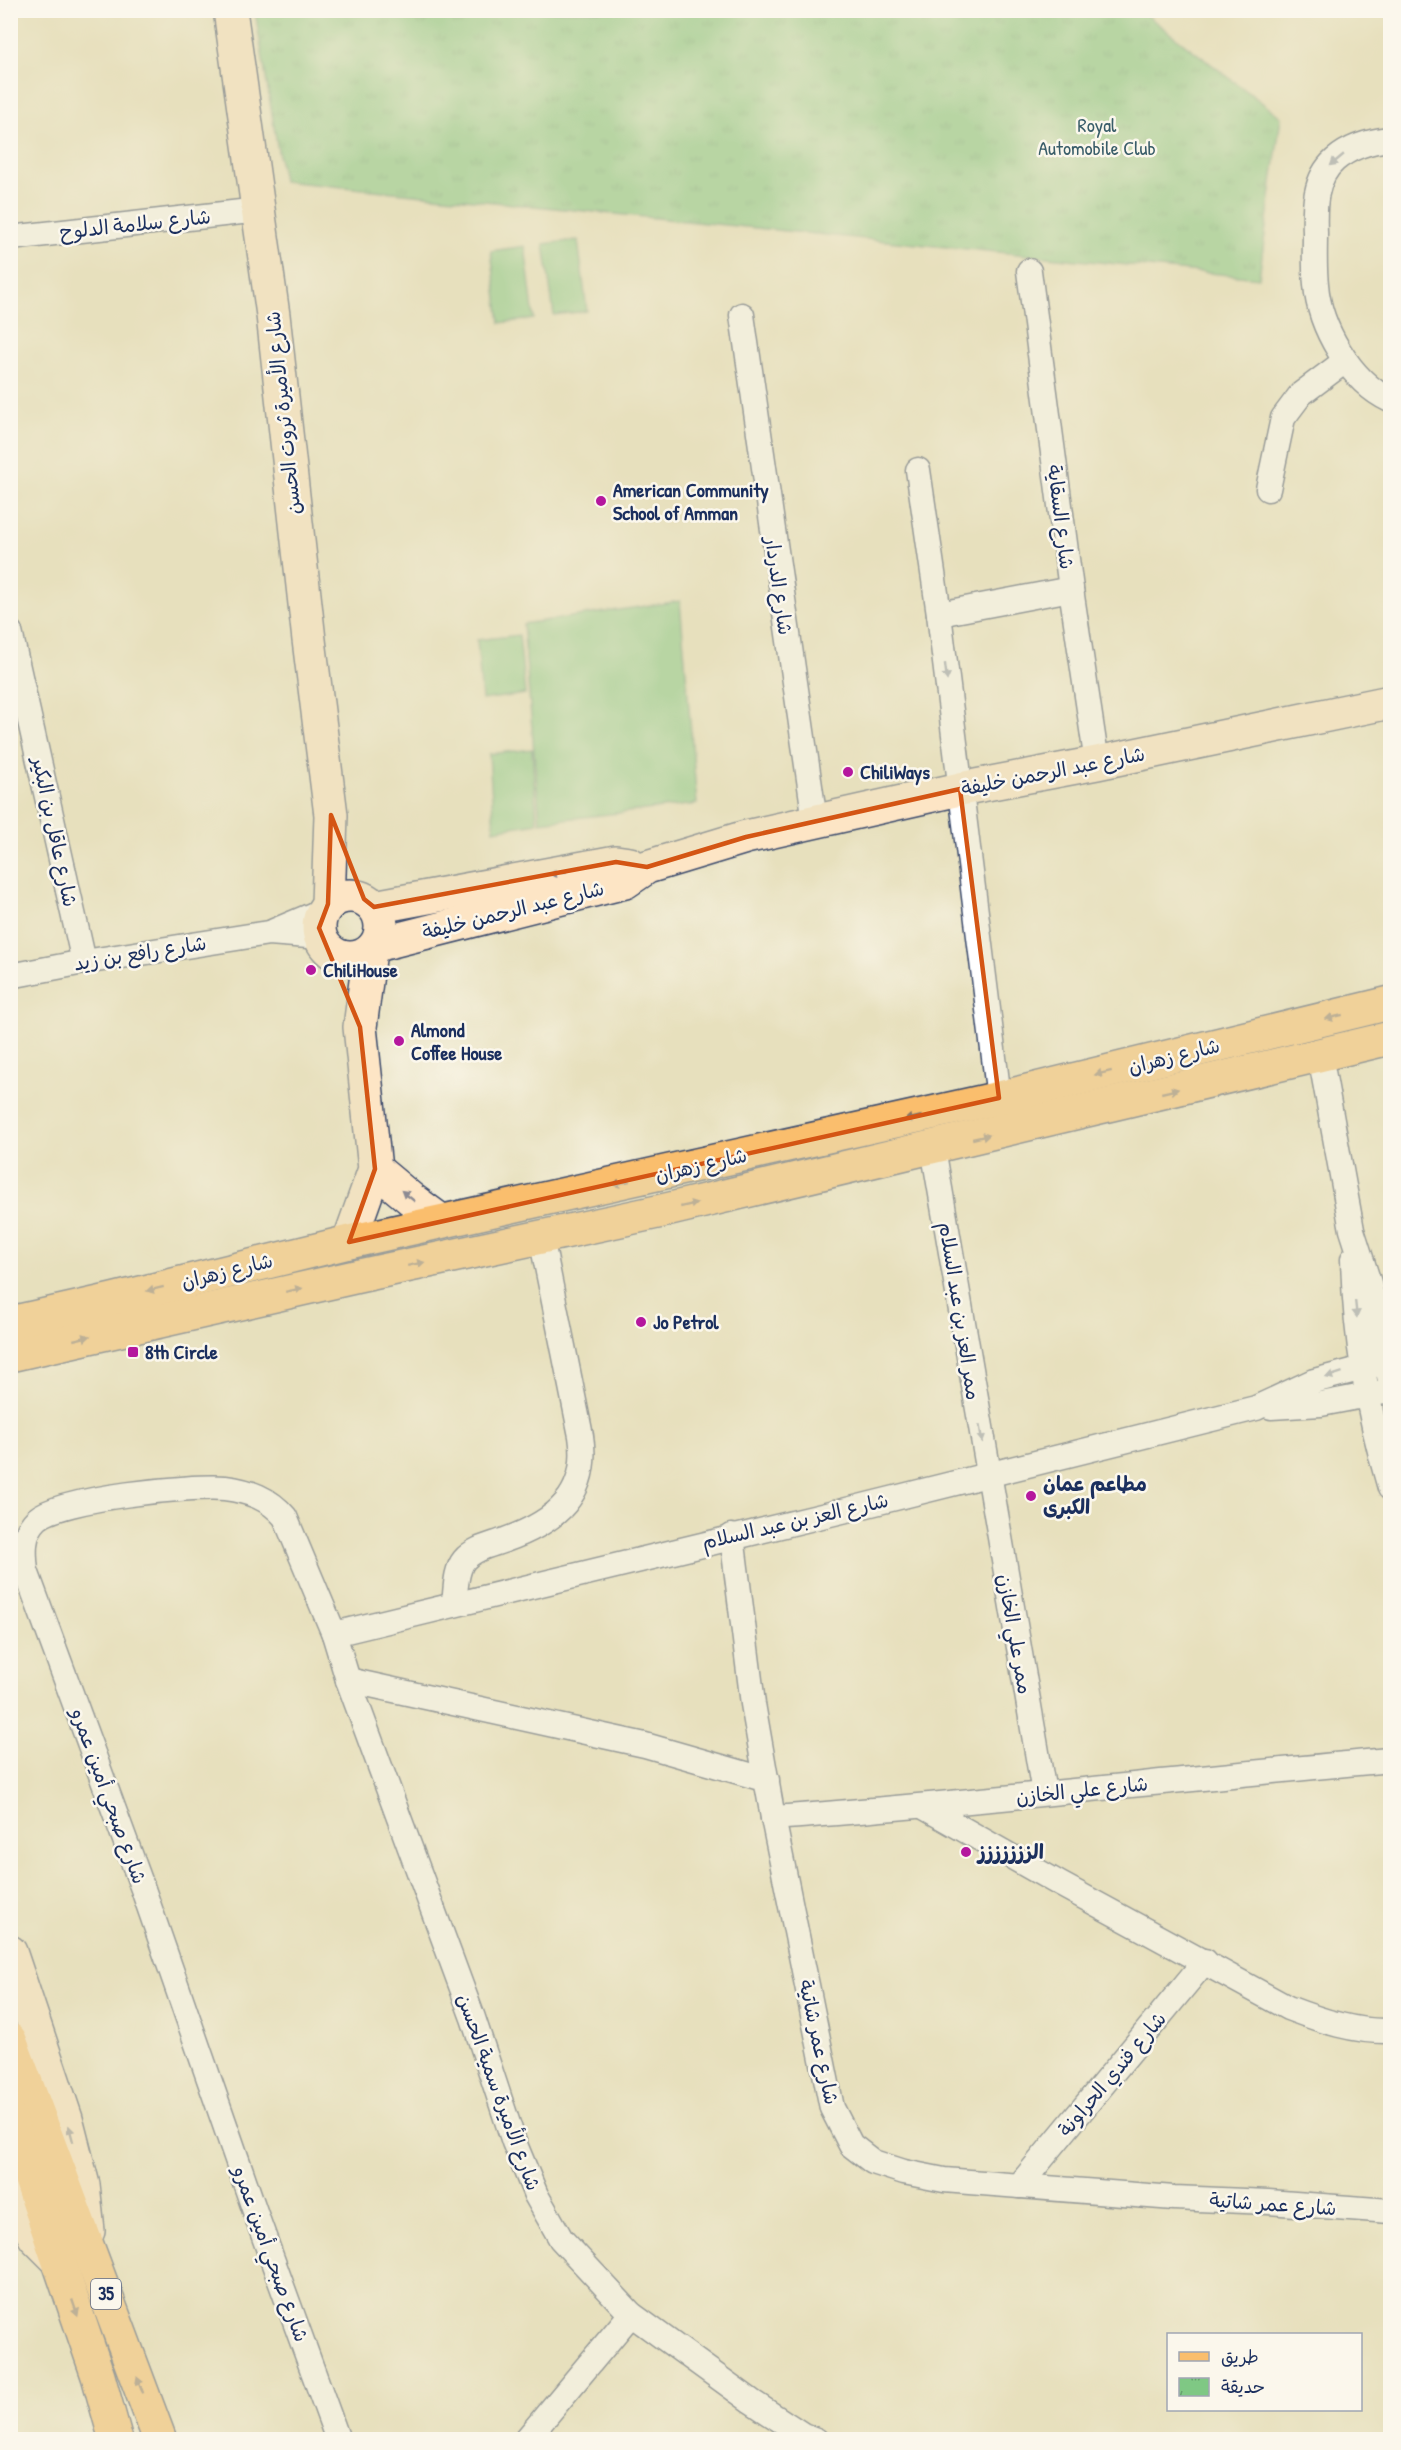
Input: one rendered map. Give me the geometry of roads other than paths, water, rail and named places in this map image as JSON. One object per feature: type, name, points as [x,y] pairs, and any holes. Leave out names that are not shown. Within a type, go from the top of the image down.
[{"type":"main road","name":"شارع زهران","points":[[10,1323],[441,1221],[999,1098],[1390,1003]]},
{"type":"main road","name":"شارع زهران","points":[[15,1356],[541,1237],[662,1212],[1390,1038]]},
{"type":"main road","points":[[10,1307],[58,1301],[112,1300]]},
{"type":"main road","name":"35","points":[[10,2040],[59,2261],[98,2376],[116,2439]]},
{"type":"main road","name":"35","points":[[10,2118],[36,2151],[91,2254],[160,2439]]},
{"type":"street","name":"شارع الأميرة ثروت الحسن","points":[[230,10],[259,210],[331,815],[324,924],[360,1026],[375,1169],[349,1242]]},
{"type":"street","points":[[1390,139],[1353,149],[1335,160],[1318,187],[1314,210],[1316,286],[1326,324],[1345,361],[1368,385],[1390,400]]},
{"type":"street","name":"شارع سلامة الدلوح","points":[[10,238],[259,210]]},
{"type":"street","name":"شارع السقاية","points":[[1029,271],[1071,590],[1097,764]]},
{"type":"street","name":"شارع الدردار","points":[[742,315],[814,821]]},
{"type":"street","points":[[1268,489],[1283,418],[1301,394],[1345,361]]},
{"type":"street","points":[[918,470],[939,614],[999,1098]]},
{"type":"street","points":[[939,614],[1071,590]]},
{"type":"street","name":"شارع عاقل بن البكير","points":[[10,632],[84,962]]},
{"type":"street","name":"شارع عبد الرحمن خليفة","points":[[647,867],[616,862],[369,903],[345,896],[324,924],[334,953],[346,957],[358,957],[373,948],[625,882],[647,867],[746,837],[960,789],[1097,764],[1390,702]]},
{"type":"street","name":"شارع الأميرة ثروت الحسن","points":[[331,815],[381,926],[373,948],[360,1026]]},
{"type":"street","name":"شارع رافع بن زيد","points":[[10,976],[324,924]]},
{"type":"street","points":[[1320,1055],[1352,1230],[1369,1283],[1382,1367],[1380,1393],[1390,1488]]},
{"type":"street","name":"ممر العز بن عبد السلام","points":[[933,1148],[987,1474]]},
{"type":"street","points":[[375,1169],[441,1221]]},
{"type":"street","points":[[454,1604],[458,1572],[464,1559],[478,1550],[514,1537],[546,1521],[567,1502],[580,1477],[583,1450],[541,1237]]},
{"type":"street","name":"شارع العز بن عبد السلام","points":[[1256,1408],[1314,1381],[1382,1367]]},
{"type":"street","name":"شارع العز بن عبد السلام","points":[[334,1634],[1256,1408],[1321,1404],[1380,1393]]},
{"type":"street","name":"ممر علي الخازن","points":[[987,1474],[1044,1793]]},
{"type":"street","name":"شارع صبحي أمين عمرو","points":[[334,1634],[285,1517],[264,1498],[223,1488],[123,1494],[87,1500],[45,1514],[36,1520],[28,1531],[24,1548],[26,1571],[143,1889],[259,2223],[338,2439]]},
{"type":"street","name":"شارع عمر شاتية","points":[[732,1536],[753,1704],[773,1818],[832,2108],[851,2145],[873,2162],[904,2172],[944,2180],[1390,2211]]},
{"type":"street","name":"شارع الأميرة سمية الحسن","points":[[334,1634],[348,1680],[473,2018],[514,2142],[536,2195],[561,2239],[632,2314],[751,2401],[803,2435],[816,2439]]},
{"type":"street","points":[[348,1680],[645,1745],[767,1780]]},
{"type":"street","name":"شارع علي الخازن","points":[[773,1818],[924,1807],[1044,1793],[1390,1760]]},
{"type":"street","points":[[924,1807],[1288,2008],[1319,2020],[1350,2028],[1390,2031]]},
{"type":"street","points":[[10,1952],[66,2119],[78,2163],[91,2254]]},
{"type":"street","name":"شارع فندي الحراونة","points":[[1019,2186],[1205,1961]]},
{"type":"street","points":[[10,2191],[35,2237],[59,2261]]},
{"type":"street","points":[[526,2439],[632,2314]]},
{"type":"place","name":"American Community School of Amman","points":[[601,501]]},
{"type":"place","name":"ChiliWays","points":[[848,772]]},
{"type":"place","name":"ChiliHouse","points":[[311,970]]},
{"type":"place","name":"Almond Coffee House","points":[[399,1041]]},
{"type":"place","name":"Jo Petrol","points":[[641,1322]]},
{"type":"place","name":"8th Circle","points":[[133,1352]]},
{"type":"place","name":"مطاعم عمان الكبرى","points":[[1031,1496]]},
{"type":"place","name":"الززززززز","points":[[966,1852]]},
{"type":"park label","name":"Royal Automobile Club","points":[[1097,136]]}]
